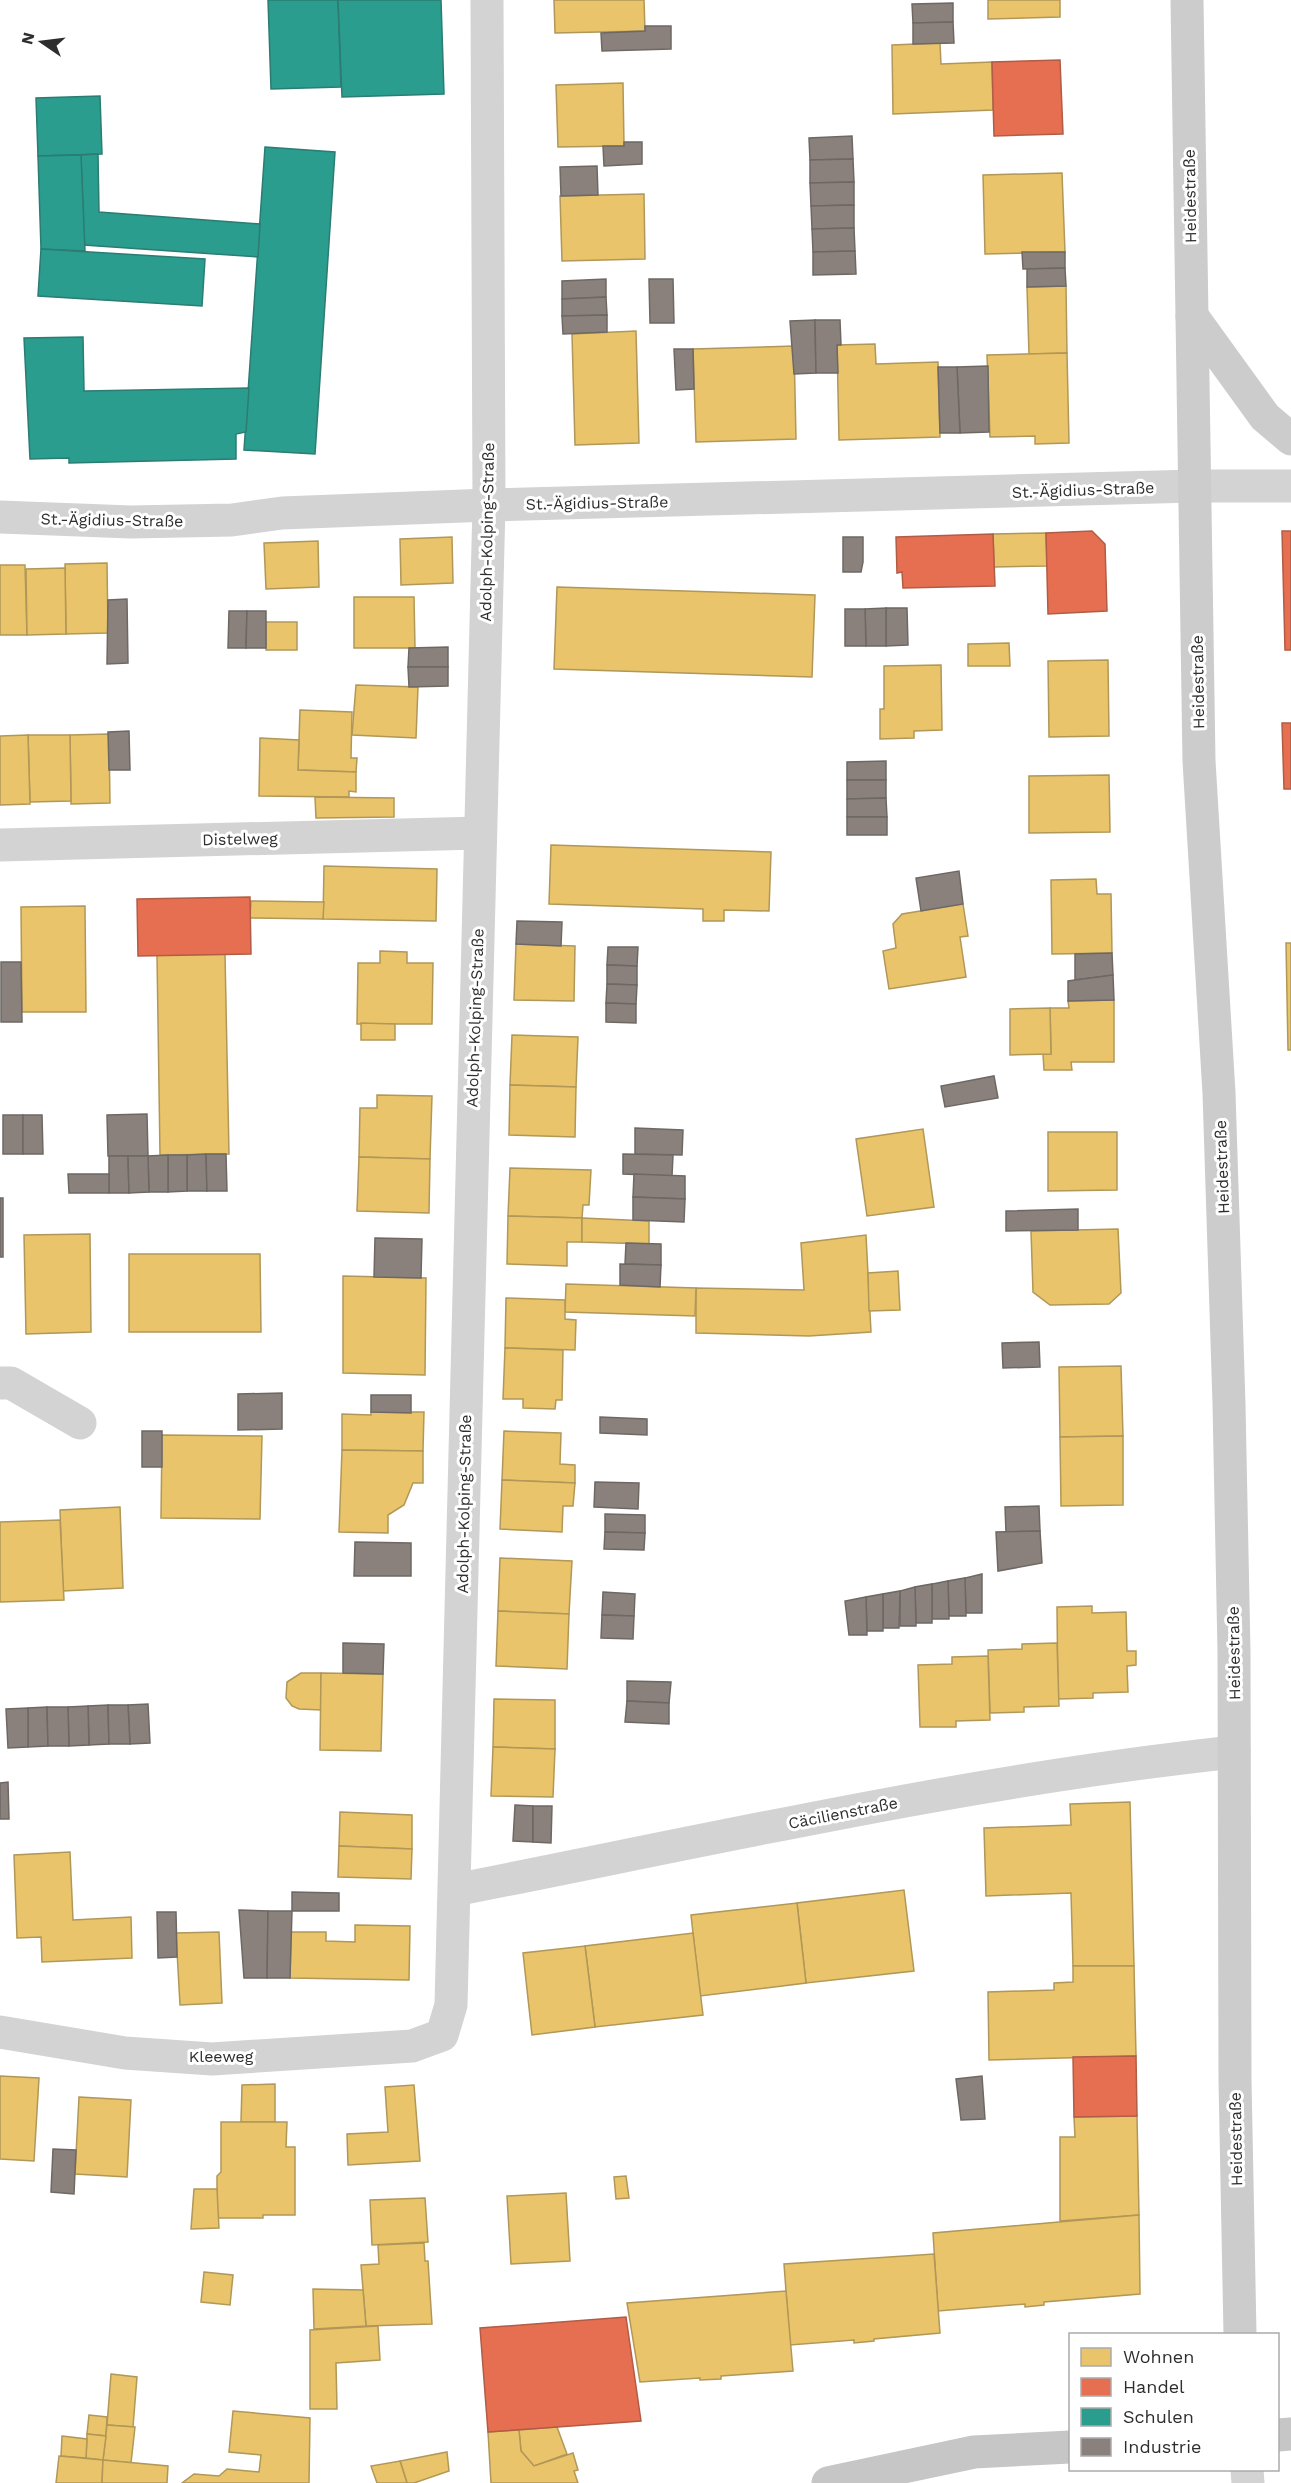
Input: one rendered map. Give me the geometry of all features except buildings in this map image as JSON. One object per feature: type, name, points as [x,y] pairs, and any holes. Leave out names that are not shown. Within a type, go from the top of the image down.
[{"type":"main road","name":"Heidestraße","points":[[1187,0],[1199,761],[1219,1093],[1234,1628],[1235,2080],[1240,2333]]},
{"type":"main road","points":[[1192,316],[1265,417],[1291,439]]},
{"type":"main road","points":[[828,2483],[974,2452],[1069,2447]]},
{"type":"street","name":"Adolph-Kolping-Straße","points":[[442,2035],[451,2005],[455,1890],[489,505],[487,0]]},
{"type":"street","name":"St.-Ägidius-Straße","points":[[0,517],[131,522],[232,520],[282,513],[489,505],[1195,486],[1291,486]]},
{"type":"street","name":"Distelweg","points":[[0,845],[480,834]]},
{"type":"street","points":[[0,1383],[11,1383],[80,1423]]},
{"type":"street","name":"Cäcilienstraße","points":[[455,1890],[963,1790],[1147,1761],[1234,1752]]},
{"type":"street","name":"Kleeweg","points":[[0,2032],[125,2053],[212,2059],[412,2046],[442,2035]]}]
